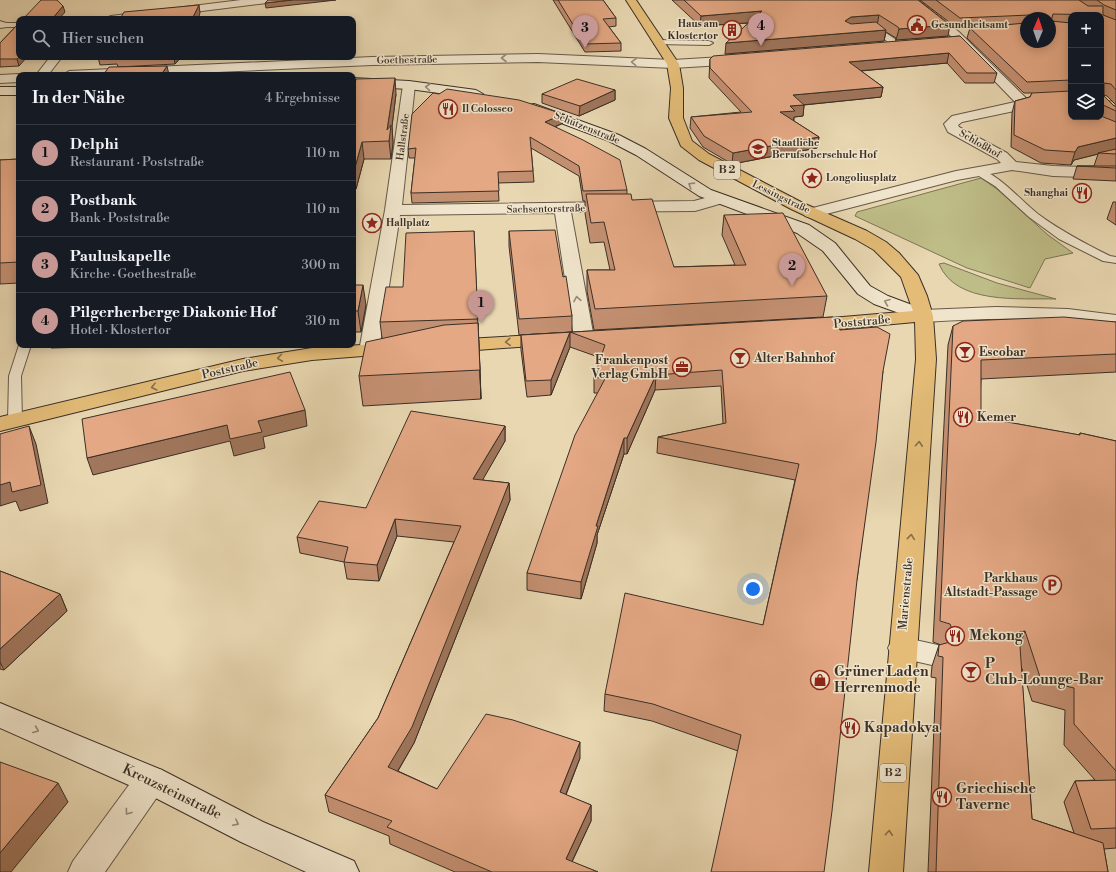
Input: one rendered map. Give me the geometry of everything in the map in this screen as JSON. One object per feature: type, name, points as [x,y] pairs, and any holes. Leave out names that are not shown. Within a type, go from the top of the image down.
[{"type":"main road","name":"Lessingstraße","points":[[631,0],[673,64],[677,88],[676,118],[686,143],[704,157],[811,212],[861,235],[880,246],[902,266],[912,281],[924,316]]},
{"type":"main road","name":"Poststraße","points":[[789,327],[924,316]]},
{"type":"main road","name":"Marienstraße","points":[[886,872],[902,648],[926,360],[924,316]]},
{"type":"main road","points":[[432,347],[592,337]]},
{"type":"main road","name":"Poststraße","points":[[8,422],[243,365],[312,354],[408,348]]},
{"type":"street","points":[[136,16],[267,0]]},
{"type":"street","points":[[911,0],[959,37],[1020,99],[1035,99]]},
{"type":"street","name":"Goethestraße","points":[[128,72],[284,64],[480,59],[593,60],[673,64],[752,59]]},
{"type":"street","points":[[44,72],[54,60]]},
{"type":"street","points":[[0,79],[16,78]]},
{"type":"street","points":[[356,82],[409,85],[486,96]]},
{"type":"street","name":"Hallstraße","points":[[394,210],[409,85]]},
{"type":"street","points":[[0,91],[16,90]]},
{"type":"street","points":[[1104,96],[1116,96]]},
{"type":"street","name":"Schloßhof","points":[[1012,166],[1002,156],[953,129],[951,124],[953,121],[1014,107],[1022,102],[1020,99]]},
{"type":"street","name":"Schützenstraße","points":[[520,104],[560,116],[614,138],[641,152],[694,187],[720,199],[803,229],[829,247],[864,290],[881,300],[924,316]]},
{"type":"street","points":[[1053,171],[1102,159]]},
{"type":"street","points":[[811,212],[977,171],[1012,166],[1053,171],[1116,173]]},
{"type":"street","name":"Sachsentorstraße","points":[[394,210],[562,209],[695,206],[720,199]]},
{"type":"street","points":[[562,209],[566,232],[592,337]]},
{"type":"street","points":[[369,351],[394,210]]},
{"type":"street","name":"Poststraße","points":[[924,316],[1036,313],[1116,321]]},
{"type":"street","points":[[902,648],[932,654]]},
{"type":"street","name":"Kreuzsteinstraße","points":[[0,715],[151,780],[252,832],[342,872]]},
{"type":"street","points":[[85,872],[151,780]]},
{"type":"lane","points":[[1,24],[16,25]]},
{"type":"lane","points":[[863,30],[877,29],[892,45]]},
{"type":"lane","points":[[658,42],[709,43]]},
{"type":"lane","points":[[977,171],[998,184],[1033,215],[1063,237],[1107,258],[1116,260]]},
{"type":"lane","points":[[8,422],[15,376],[24,348]]},
{"type":"shaded area","points":[[981,178],[997,189],[1048,235],[1073,253],[1045,259],[1030,288],[967,268],[855,216],[857,212]]},
{"type":"shaded area","points":[[944,263],[997,283],[1056,299],[1007,298],[974,293],[959,287],[947,277],[939,264]]},
{"type":"building","points":[[41,0],[57,0],[63,6],[55,16],[26,16]]},
{"type":"building","points":[[268,0],[292,0],[265,3]]},
{"type":"building","points":[[558,0],[603,0],[616,18],[603,19],[621,43],[585,44]]},
{"type":"building","points":[[684,0],[918,0],[950,25],[899,29],[879,15],[851,17],[845,21],[851,24],[876,22],[886,30],[726,43],[762,11],[701,16]]},
{"type":"building","points":[[936,0],[1079,0],[1088,6],[1103,6],[1103,12],[1068,12],[1068,14],[1056,14],[1056,12],[1020,12],[1020,15],[960,18]]},
{"type":"building","points":[[1097,0],[1116,0],[1116,10],[1104,5]]},
{"type":"building","points":[[199,5],[194,16],[122,16],[124,12]]},
{"type":"building","points":[[1104,15],[1116,20],[1116,90],[1111,84],[1104,83]]},
{"type":"building","points":[[1056,22],[1068,23],[1068,80],[1027,82],[970,28],[1020,24],[1020,48],[1056,48]]},
{"type":"building","points":[[16,26],[16,59],[0,59],[0,43]]},
{"type":"building","points":[[960,36],[997,73],[967,73],[949,53],[849,62],[883,87],[793,95],[804,105],[790,106],[795,111],[780,112],[819,137],[733,153],[704,136],[691,117],[752,112],[710,68],[710,59],[713,56]]},
{"type":"building","points":[[167,66],[163,72],[105,72],[109,67]]},
{"type":"building","points":[[395,78],[387,130],[391,125],[389,141],[362,142],[356,164],[356,79]]},
{"type":"building","points":[[577,79],[615,90],[580,106],[542,94]]},
{"type":"building","points":[[447,89],[519,100],[563,114],[545,122],[620,160],[627,190],[583,191],[579,166],[530,137],[533,171],[498,172],[499,191],[411,193],[416,148],[408,149],[412,114],[433,93],[439,94]]},
{"type":"building","points":[[1068,91],[1068,120],[1104,120],[1104,117],[1116,122],[1116,138],[1078,147],[1075,152],[1045,150],[1014,135],[1015,101],[1030,97],[1032,93]]},
{"type":"building","points":[[1104,96],[1114,106],[1116,106],[1116,111],[1104,105]]},
{"type":"building","points":[[1116,149],[1116,154],[1098,153]]},
{"type":"building","points":[[16,159],[16,262],[0,263],[0,160]]},
{"type":"building","points":[[1077,166],[1116,166],[1116,168]]},
{"type":"building","points":[[586,194],[631,194],[632,200],[652,199],[674,267],[746,265],[724,215],[783,213],[827,296],[595,309],[587,270],[615,270],[604,222],[591,223]]},
{"type":"building","points":[[555,230],[563,277],[566,276],[572,316],[519,319],[509,231]]},
{"type":"building","points":[[474,231],[478,319],[380,322],[386,287],[403,287],[406,233]]},
{"type":"building","points":[[356,285],[363,285],[358,311],[356,311]]},
{"type":"building","points":[[833,317],[840,330],[877,327],[890,334],[883,371],[876,442],[857,580],[824,872],[711,872],[741,735],[653,704],[605,694],[625,593],[763,625],[799,464],[658,437],[726,423],[722,370],[656,375],[627,438],[624,438],[596,526],[598,526],[581,582],[527,573],[575,435],[606,377],[594,378],[605,345],[570,332]]},
{"type":"building","points":[[1064,317],[1116,322],[1116,354],[981,360],[981,411],[979,417],[1080,435],[1080,433],[1116,441],[1116,771],[1074,724],[1074,688],[1041,680],[1025,631],[1019,632],[1032,819],[1103,843],[1108,872],[936,872],[943,657],[938,656],[939,645],[950,642],[954,634],[950,624],[940,621],[953,326],[963,321]]},
{"type":"building","points":[[478,323],[480,370],[359,376],[366,342],[444,325]]},
{"type":"building","points":[[570,332],[551,380],[526,381],[521,335]]},
{"type":"building","points":[[290,372],[305,410],[258,421],[262,432],[230,439],[227,425],[87,458],[82,419]]},
{"type":"building","points":[[411,411],[505,426],[473,479],[509,483],[412,727],[388,767],[437,789],[486,714],[513,720],[580,742],[560,792],[591,805],[566,859],[598,872],[492,872],[387,827],[392,821],[325,795],[378,718],[461,526],[395,519],[377,565],[344,562],[348,547],[297,537],[319,501],[366,508]]},
{"type":"building","points":[[29,426],[41,485],[12,492],[10,482],[0,485],[0,434]]},
{"type":"building","points":[[0,571],[60,594],[0,649]]},
{"type":"building","points":[[0,762],[58,783],[0,853]]},
{"type":"building","points":[[1116,780],[1116,828],[1091,829],[1075,781]]},
{"type":"place","name":"Gesundheitsamt","points":[[917,25]]},
{"type":"place","name":"Haus am Klostertor","points":[[732,30]]},
{"type":"place","name":"Pilgerherberge Diakonie Hof","points":[[761,46]]},
{"type":"place","name":"Pauluskapelle","points":[[585,48]]},
{"type":"place","name":"Il Colosseo","points":[[448,109]]},
{"type":"place","name":"Staatliche Berufsoberschule Hof","points":[[758,149]]},
{"type":"place","name":"Longoliusplatz","points":[[812,178]]},
{"type":"place","name":"Shanghai","points":[[1082,193]]},
{"type":"place","name":"Hallplatz","points":[[372,223]]},
{"type":"place","name":"Postbank","points":[[792,286]]},
{"type":"place","name":"Delphi","points":[[481,323]]},
{"type":"place","name":"Escobar","points":[[965,352]]},
{"type":"place","name":"Alter Bahnhof","points":[[740,358]]},
{"type":"place","name":"Frankenpost Verlag GmbH","points":[[682,367]]},
{"type":"place","name":"Kemer","points":[[963,417]]},
{"type":"place","name":"Parkhaus Altstadt-Passage","points":[[1052,585]]},
{"type":"place","name":"Mekong","points":[[955,636]]},
{"type":"place","name":"P Club-Lounge-Bar","points":[[971,672]]},
{"type":"place","name":"Grüner Laden Herrenmode","points":[[820,680]]},
{"type":"place","name":"Kapadokya","points":[[850,728]]},
{"type":"place","name":"Griechische Taverne","points":[[942,797]]}]
